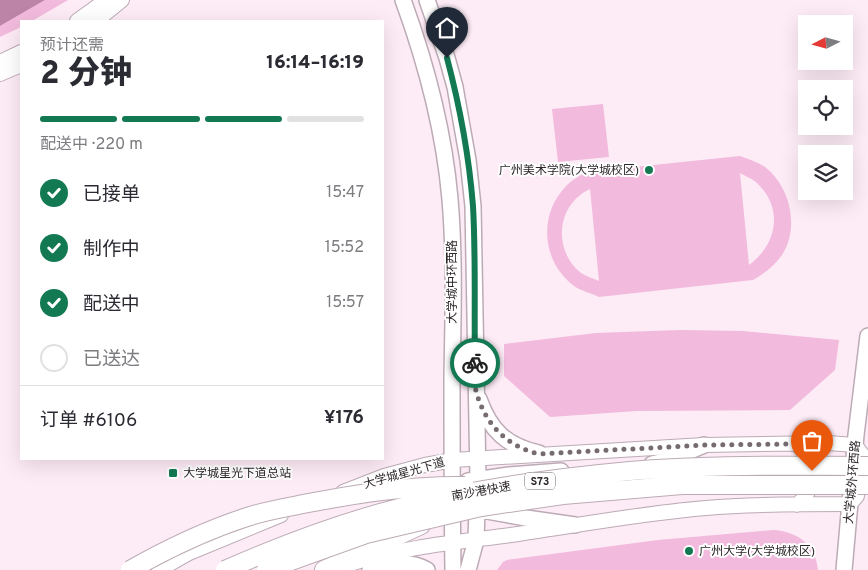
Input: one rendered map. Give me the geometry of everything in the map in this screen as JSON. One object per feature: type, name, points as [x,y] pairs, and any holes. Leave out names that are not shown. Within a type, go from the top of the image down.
[{"type":"highway","name":"南沙港快速","points":[[225,570],[317,534],[375,515],[403,507],[503,486],[632,471],[868,464]]},
{"type":"highway","name":"南沙港快速","points":[[266,570],[366,534],[481,507],[563,495],[700,484],[868,485]]},
{"type":"highway","points":[[130,570],[212,530],[276,509],[408,488],[445,485],[503,486]]},
{"type":"highway","points":[[324,570],[436,518]]},
{"type":"main road","points":[[78,20],[106,0]]},
{"type":"main road","points":[[97,20],[122,0]]},
{"type":"main road","name":"大学城中环西路","points":[[403,0],[424,62],[446,167],[450,198],[453,275],[453,570]]},
{"type":"main road","name":"大学城中环西路","points":[[427,0],[445,51],[455,87],[470,177],[474,231],[475,389],[478,479],[476,540],[468,570]]},
{"type":"main road","points":[[0,62],[20,52]]},
{"type":"main road","points":[[0,74],[20,65]]},
{"type":"main road","name":"大学城外环西路","points":[[844,570],[855,445],[868,336]]},
{"type":"main road","points":[[475,389],[487,418],[500,435],[520,448],[539,454]]},
{"type":"main road","points":[[796,444],[810,460],[813,476],[810,489],[797,505]]},
{"type":"main road","points":[[305,506],[478,479],[537,472],[647,465],[670,460],[704,445]]},
{"type":"main road","name":"大学城星光下道","points":[[159,570],[189,553],[258,524],[384,476],[425,464],[477,458],[704,445],[855,445]]},
{"type":"main road","points":[[855,445],[868,464]]},
{"type":"main road","points":[[334,570],[380,556],[453,541],[476,540],[703,508],[850,504],[868,485]]},
{"type":"main road","points":[[240,570],[355,531],[410,518],[452,512],[477,509],[575,525]]},
{"type":"main road","points":[[370,570],[403,562],[418,565],[427,570]]},
{"type":"shaded area","points":[[0,0],[45,0],[0,26]]},
{"type":"shaded area","points":[[45,0],[68,0],[34,20],[20,20],[20,27],[0,37],[0,26]]},
{"type":"shaded area","points":[[603,104],[609,157],[558,162],[552,109]]},
{"type":"shaded area","points":[[740,156],[765,167],[781,185],[790,208],[790,233],[787,244],[776,263],[753,280],[599,297],[577,288],[563,276],[555,264],[547,237],[551,210],[558,197],[569,183],[586,172]],"holes":[[[740,173],[755,182],[766,193],[774,215],[771,237],[766,247],[749,265]],[[590,189],[599,281],[581,273],[572,263],[562,240],[565,216],[571,205],[579,196]]]},
{"type":"shaded area","points":[[679,330],[743,331],[839,340],[835,370],[790,410],[637,411],[550,417],[504,376],[504,344],[596,333]]},
{"type":"shaded area","name":"广州大学(大学城校区)","points":[[773,530],[790,533],[804,541],[814,553],[818,570],[497,570],[507,560],[658,540]]},
{"type":"way so far","points":[[475,363],[475,389],[493,428],[506,440],[529,451],[539,454],[704,445],[796,444],[805,452],[810,460],[812,471]]},
{"type":"place","name":"广州美术学院(大学城校区)","points":[[649,170]]},
{"type":"place","name":"大学城星光下道总站","points":[[173,473]]},
{"type":"place","name":"广州大学(大学城校区)","points":[[689,551]]},
{"type":"route","points":[[447,58],[455,87],[465,143],[473,206],[475,363]]}]
